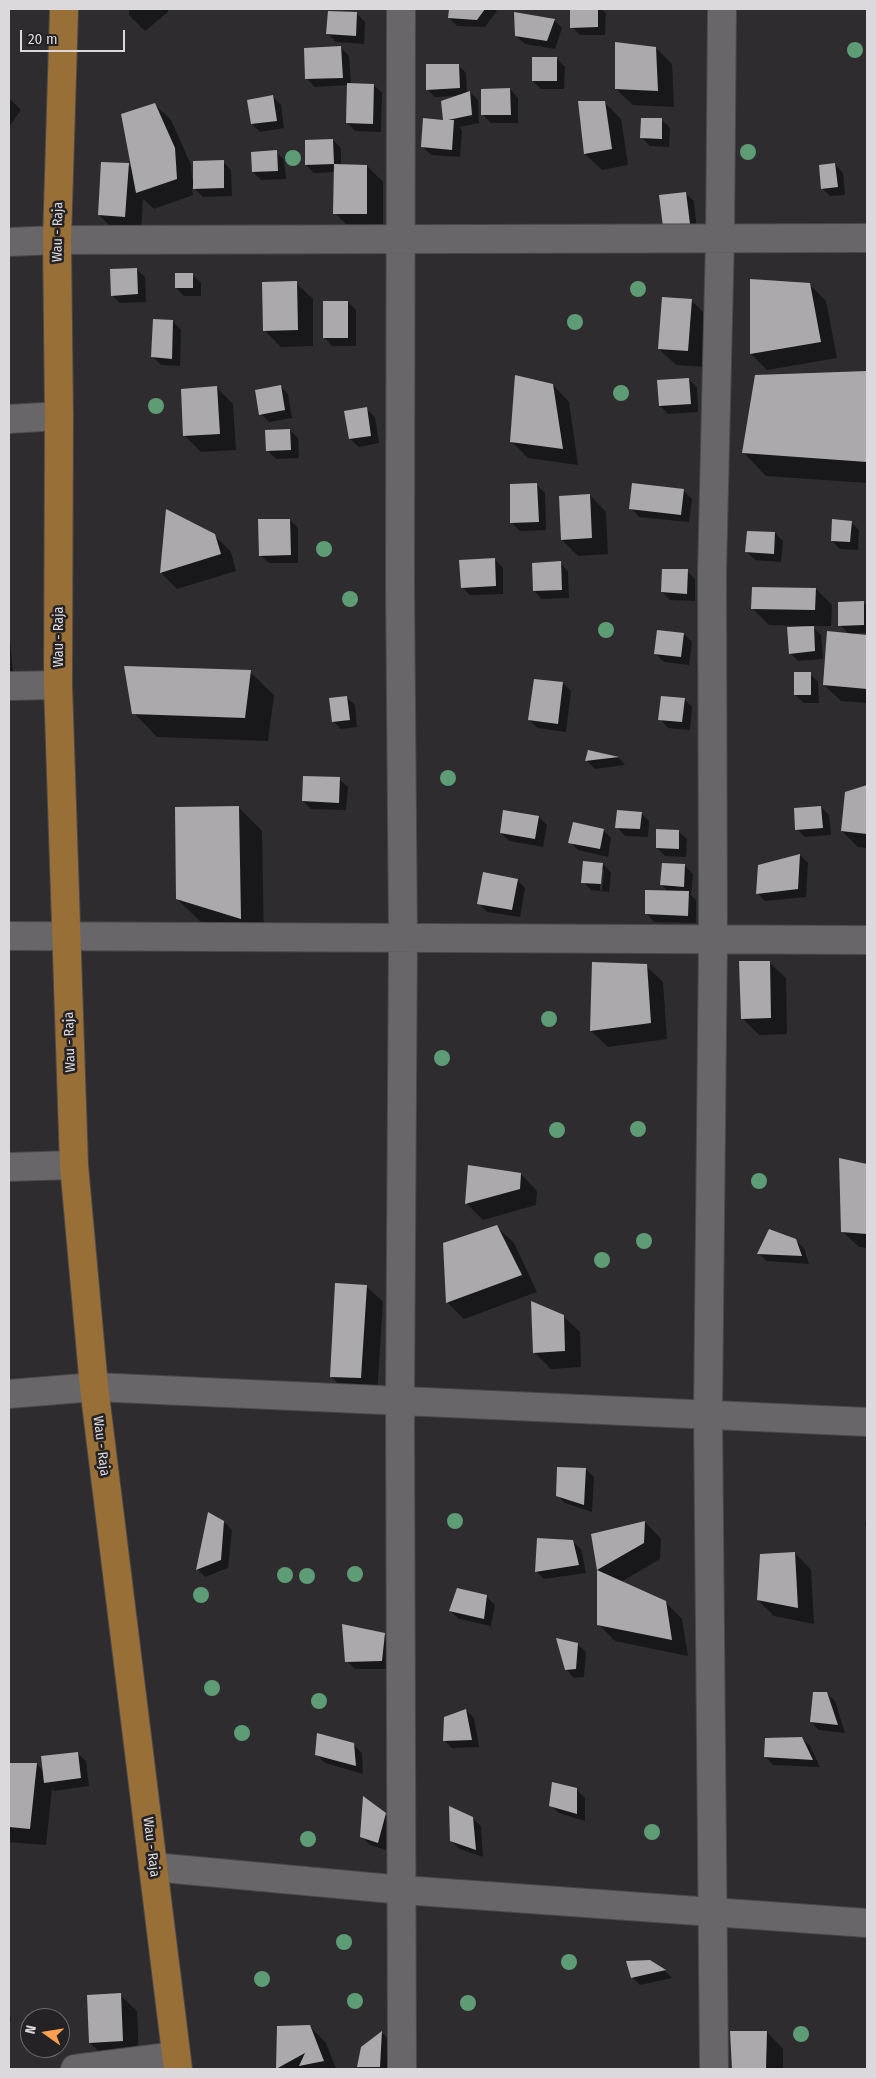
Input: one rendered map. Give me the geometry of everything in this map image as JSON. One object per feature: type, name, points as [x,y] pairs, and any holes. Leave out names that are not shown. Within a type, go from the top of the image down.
[{"type":"main road","name":"Wau - Raja","points":[[64,9],[57,240],[59,416],[58,685],[74,1165],[94,1386],[177,2062]]},
{"type":"street","points":[[401,9],[399,238],[403,938],[400,1400],[403,1890],[402,2069]]},
{"type":"street","points":[[714,2069],[708,1413],[713,939],[712,572],[720,238],[722,9]]},
{"type":"street","points":[[9,242],[57,240],[399,238],[867,238]]},
{"type":"street","points":[[9,419],[59,416]]},
{"type":"street","points":[[9,686],[58,685]]},
{"type":"street","points":[[9,936],[867,940]]},
{"type":"street","points":[[9,1167],[74,1165]]},
{"type":"street","points":[[9,1394],[94,1386],[708,1413],[867,1422]]},
{"type":"street","points":[[153,1867],[403,1890],[867,1922]]},
{"type":"street","points":[[75,2069],[177,2062]]},
{"type":"building","points":[[449,9],[485,9],[477,20],[448,18]]},
{"type":"building","points":[[570,9],[598,9],[598,27],[570,28]]},
{"type":"building","points":[[328,11],[357,12],[356,36],[326,34]]},
{"type":"building","points":[[514,12],[555,19],[547,41],[515,36]]},
{"type":"building","points":[[615,42],[656,47],[658,91],[615,89]]},
{"type":"building","points":[[341,46],[343,78],[305,79],[304,48]]},
{"type":"building","points":[[532,57],[557,57],[557,81],[532,81]]},
{"type":"building","points":[[426,64],[459,64],[460,88],[426,90]]},
{"type":"building","points":[[347,83],[374,84],[373,124],[346,123]]},
{"type":"building","points":[[510,88],[511,115],[481,115],[481,89]]},
{"type":"building","points":[[470,91],[472,115],[448,120],[454,120],[452,150],[421,147],[423,118],[443,120],[441,101]]},
{"type":"building","points":[[273,95],[277,121],[251,124],[247,100]]},
{"type":"building","points":[[578,101],[605,101],[612,149],[584,154]]},
{"type":"building","points":[[155,103],[175,148],[177,179],[136,193],[121,114]]},
{"type":"building","points":[[641,118],[662,118],[662,139],[640,138]]},
{"type":"building","points":[[333,139],[334,164],[305,165],[305,140]]},
{"type":"building","points":[[277,150],[278,171],[252,172],[251,152]]},
{"type":"building","points":[[224,160],[224,188],[193,189],[193,161]]},
{"type":"building","points":[[101,162],[129,163],[125,217],[98,215]]},
{"type":"building","points":[[835,163],[838,187],[821,189],[819,165]]},
{"type":"building","points":[[334,164],[367,165],[367,214],[333,214]]},
{"type":"building","points":[[686,192],[690,224],[663,227],[659,195]]},
{"type":"building","points":[[137,268],[138,294],[111,296],[110,269]]},
{"type":"building","points":[[175,273],[193,273],[193,288],[175,288]]},
{"type":"building","points":[[750,279],[810,283],[821,342],[750,354]]},
{"type":"building","points":[[297,281],[298,330],[263,331],[262,282]]},
{"type":"building","points":[[662,297],[692,299],[688,351],[658,349]]},
{"type":"building","points":[[323,301],[348,301],[348,338],[323,338]]},
{"type":"building","points":[[153,319],[173,320],[172,359],[151,357]]},
{"type":"building","points":[[867,371],[867,462],[742,453],[755,375]]},
{"type":"building","points":[[515,375],[553,384],[563,449],[510,442]]},
{"type":"building","points":[[689,378],[691,404],[659,406],[657,380]]},
{"type":"building","points":[[281,385],[285,410],[259,415],[255,390]]},
{"type":"building","points":[[217,386],[220,434],[183,436],[181,389]]},
{"type":"building","points":[[367,407],[371,436],[349,439],[344,411]]},
{"type":"building","points":[[290,429],[291,450],[266,451],[265,430]]},
{"type":"building","points":[[537,483],[539,522],[510,523],[510,484]]},
{"type":"building","points":[[632,483],[684,489],[681,515],[629,509]]},
{"type":"building","points":[[590,494],[592,538],[561,540],[559,496]]},
{"type":"building","points":[[166,509],[215,534],[221,554],[160,573]]},
{"type":"building","points":[[258,519],[290,519],[291,555],[259,556]]},
{"type":"building","points":[[832,519],[852,521],[850,542],[831,541]]},
{"type":"building","points":[[747,531],[775,532],[774,554],[745,552]]},
{"type":"building","points":[[495,558],[496,586],[461,588],[459,560]]},
{"type":"building","points":[[561,561],[562,590],[533,591],[532,563]]},
{"type":"building","points":[[662,569],[688,569],[687,594],[661,592]]},
{"type":"building","points":[[752,587],[816,588],[815,610],[751,609]]},
{"type":"building","points":[[864,601],[864,625],[838,626],[838,602]]},
{"type":"building","points":[[814,626],[815,651],[789,654],[787,627]]},
{"type":"building","points":[[657,630],[684,633],[681,657],[654,654]]},
{"type":"building","points":[[827,631],[867,635],[867,689],[823,685]]},
{"type":"building","points":[[124,666],[251,670],[245,718],[132,714]]},
{"type":"building","points":[[794,672],[811,672],[811,695],[794,695]]},
{"type":"building","points":[[534,679],[563,682],[558,724],[528,720]]},
{"type":"building","points":[[347,696],[350,720],[332,722],[329,698]]},
{"type":"building","points":[[661,696],[685,698],[682,722],[658,720]]},
{"type":"building","points":[[588,750],[619,757],[585,761]]},
{"type":"building","points":[[303,776],[340,777],[339,803],[302,801]]},
{"type":"building","points":[[867,785],[867,834],[841,831],[845,792]]},
{"type":"building","points":[[239,806],[241,919],[176,899],[175,807]]},
{"type":"building","points":[[821,806],[823,828],[795,830],[794,808]]},
{"type":"building","points":[[503,810],[539,816],[535,839],[500,833]]},
{"type":"building","points":[[617,810],[642,812],[640,829],[615,828]]},
{"type":"building","points":[[573,822],[604,829],[600,849],[568,843]]},
{"type":"building","points":[[656,829],[679,830],[679,849],[656,848]]},
{"type":"building","points":[[800,854],[798,889],[756,894],[758,865]]},
{"type":"building","points":[[583,861],[603,863],[601,884],[581,883]]},
{"type":"building","points":[[662,863],[685,864],[684,887],[660,885]]},
{"type":"building","points":[[483,872],[518,879],[512,910],[477,904]]},
{"type":"building","points":[[645,890],[689,891],[688,916],[645,914]]},
{"type":"building","points":[[739,961],[770,961],[771,1018],[741,1019]]},
{"type":"building","points":[[592,962],[647,964],[651,1023],[590,1031]]},
{"type":"building","points":[[839,1158],[867,1164],[867,1234],[841,1232]]},
{"type":"building","points":[[468,1165],[521,1173],[520,1189],[465,1204]]},
{"type":"building","points":[[497,1225],[522,1275],[446,1303],[443,1243]]},
{"type":"building","points":[[769,1229],[796,1239],[802,1256],[757,1254]]},
{"type":"building","points":[[335,1283],[367,1285],[361,1378],[330,1377]]},
{"type":"building","points":[[531,1301],[564,1315],[565,1351],[533,1353]]},
{"type":"building","points":[[557,1467],[586,1468],[584,1505],[556,1496]]},
{"type":"building","points":[[208,1512],[224,1521],[221,1560],[196,1570]]},
{"type":"building","points":[[645,1521],[644,1543],[597,1570],[591,1534]]},
{"type":"building","points":[[537,1538],[573,1540],[579,1565],[535,1572]]},
{"type":"building","points":[[795,1552],[798,1608],[757,1600],[760,1554]]},
{"type":"building","points":[[597,1570],[666,1601],[672,1640],[597,1625]]},
{"type":"building","points":[[457,1588],[487,1595],[484,1619],[449,1611]]},
{"type":"building","points":[[342,1624],[385,1633],[382,1661],[345,1662]]},
{"type":"building","points":[[556,1638],[578,1643],[576,1669],[565,1670]]},
{"type":"building","points":[[813,1692],[827,1692],[838,1725],[810,1722]]},
{"type":"building","points":[[466,1709],[472,1740],[443,1741],[444,1717]]},
{"type":"building","points":[[317,1733],[354,1743],[356,1766],[315,1755]]},
{"type":"building","points":[[802,1737],[813,1760],[764,1757],[765,1738]]},
{"type":"building","points":[[78,1752],[81,1778],[44,1783],[41,1756]]},
{"type":"building","points":[[9,1763],[37,1763],[30,1829],[9,1827]]},
{"type":"building","points":[[552,1782],[577,1788],[577,1814],[549,1806]]},
{"type":"building","points":[[363,1796],[386,1813],[378,1843],[360,1837]]},
{"type":"building","points":[[449,1806],[473,1817],[476,1850],[450,1841]]},
{"type":"building","points":[[650,1960],[666,1970],[631,1978],[626,1961]]},
{"type":"building","points":[[121,1993],[123,2041],[89,2043],[87,1995]]},
{"type":"building","points":[[310,2025],[324,2061],[299,2066],[305,2053],[276,2069],[277,2026]]},
{"type":"building","points":[[382,2031],[380,2067],[357,2067],[361,2047]]},
{"type":"building","points":[[730,2031],[767,2031],[766,2069],[732,2069]]}]
